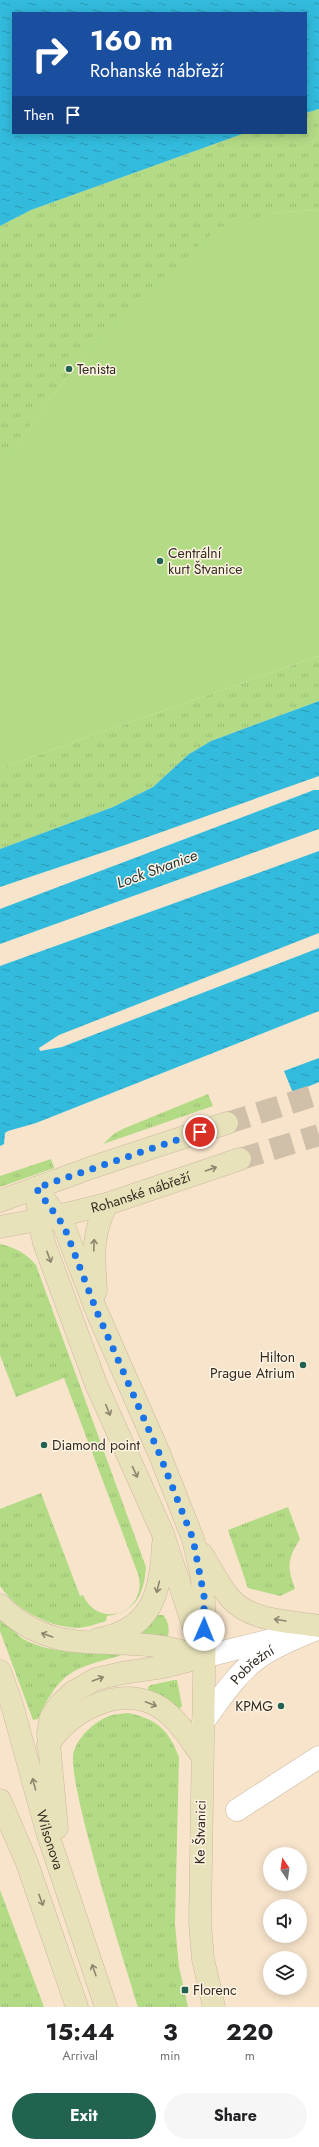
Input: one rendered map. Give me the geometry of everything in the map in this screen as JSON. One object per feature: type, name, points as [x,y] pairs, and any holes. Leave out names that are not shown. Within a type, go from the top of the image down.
[{"type":"main road","points":[[0,1201],[93,1167],[227,1123]]},
{"type":"main road","name":"Rohanské nábřeží","points":[[0,1227],[48,1218],[107,1204],[240,1159]]},
{"type":"main road","points":[[36,1188],[48,1218],[44,1243],[96,1384],[163,1534],[203,1657]]},
{"type":"main road","points":[[97,1312],[94,1242],[99,1220],[107,1204]]},
{"type":"main road","points":[[48,1218],[64,1226],[97,1312],[159,1453],[193,1539],[229,1597],[242,1609],[252,1614],[319,1627]]},
{"type":"main road","points":[[85,1641],[103,1638],[127,1628],[151,1606],[159,1584],[163,1534]]},
{"type":"main road","name":"Ke Štvanici","points":[[193,1539],[204,1596],[200,1923],[203,1959],[214,2007]]},
{"type":"main road","points":[[0,1605],[13,1618],[35,1631],[59,1639],[164,1647],[203,1657]]},
{"type":"main road","points":[[61,1875],[48,1745],[48,1726],[54,1712],[65,1699],[83,1685],[110,1675],[163,1667],[203,1657]]},
{"type":"main road","name":"Wilsonova","points":[[0,1671],[12,1705],[42,1815],[106,2007]]},
{"type":"main road","points":[[48,1745],[60,1728],[82,1711],[108,1701],[133,1699],[155,1704],[170,1715],[180,1725],[202,1756]]},
{"type":"main road","name":"Wilsonova","points":[[0,1800],[27,1864],[78,2007]]},
{"type":"main road","points":[[0,1825],[27,1864]]},
{"type":"street","name":"Pobřežní","points":[[203,1657],[319,1627]]},
{"type":"street","name":"Pobřežní","points":[[203,1722],[239,1676],[258,1658],[286,1641],[319,1627]]},
{"type":"street","points":[[237,1810],[319,1757]]},
{"type":"green space","points":[[319,109],[319,210],[272,213],[82,357],[16,445],[0,477],[0,226],[31,210],[242,134],[307,134],[307,113]]},
{"type":"green space","name":"Centrální kurt Štvanice","points":[[319,210],[319,656],[0,767],[0,466],[82,357],[217,228],[272,213]]},
{"type":"green space","points":[[319,656],[319,701],[211,741],[189,754],[153,787],[113,807],[0,849],[0,767]]},
{"type":"green space","points":[[208,1094],[213,1106],[103,1144],[115,1133],[125,1128]]},
{"type":"green space","points":[[51,1159],[54,1168],[0,1187],[0,1176]]},
{"type":"green space","points":[[0,1244],[11,1247],[20,1252],[36,1265],[146,1567],[143,1585],[137,1600],[132,1606],[121,1612],[130,1607],[136,1598],[139,1587],[138,1574],[64,1378],[16,1397],[0,1355]]},
{"type":"green space","points":[[41,1493],[80,1596],[83,1595],[90,1606],[100,1612],[110,1614],[121,1612],[107,1616],[106,1621],[87,1627],[65,1627],[33,1615],[23,1609],[7,1595],[0,1586],[0,1509]]},
{"type":"green space","points":[[288,1507],[300,1539],[293,1552],[290,1563],[295,1589],[280,1596],[248,1588],[228,1530]]},
{"type":"green space","points":[[158,1615],[163,1615],[166,1619],[169,1628],[168,1636],[140,1635],[140,1632]]},
{"type":"green space","points":[[0,1618],[6,1622],[21,1638],[36,1645],[73,1652],[123,1653],[119,1656],[78,1669],[69,1675],[53,1691],[38,1719],[33,1720],[0,1631]]},
{"type":"green space","points":[[177,1680],[182,1706],[179,1709],[148,1690],[148,1687],[151,1685]]},
{"type":"green space","points":[[128,1713],[147,1718],[166,1732],[179,1757],[175,1924],[179,1967],[188,2007],[138,2007],[98,1874],[78,1796],[73,1767],[74,1751],[79,1740],[88,1730],[103,1719],[111,1715]]},
{"type":"green space","points":[[0,1890],[44,2007],[0,2007]]},
{"type":"water","points":[[0,0],[319,0],[319,109],[307,113],[307,12],[12,12],[12,134],[242,134],[31,210],[0,226]]},
{"type":"water","points":[[319,701],[319,776],[125,845],[0,887],[0,849],[113,807],[153,787],[189,754],[211,741]]},
{"type":"water","name":"Lock Stvanice","points":[[314,790],[319,790],[319,829],[0,944],[0,909]]},
{"type":"water","points":[[319,851],[319,933],[59,1035],[39,1048],[40,1051],[62,1047],[319,948],[319,1011],[36,1123],[8,1131],[5,1133],[4,1144],[0,1146],[0,966]]},
{"type":"water","points":[[319,1058],[319,1082],[293,1093],[284,1071]]},
{"type":"tunnel","points":[[227,1123],[319,1094]]},
{"type":"tunnel","points":[[240,1159],[319,1135]]},
{"type":"place","name":"Tenista","points":[[69,369]]},
{"type":"place","name":"Centrální kurt Štvanice","points":[[160,561]]},
{"type":"place","name":"Hilton Prague Atrium","points":[[303,1365]]},
{"type":"place","name":"Diamond point","points":[[44,1445]]},
{"type":"place","name":"KPMG","points":[[281,1706]]},
{"type":"place","name":"Florenc","points":[[185,1990]]},
{"type":"route","points":[[200,1132],[93,1167],[36,1188],[64,1226],[97,1312],[159,1453],[193,1539],[202,1578],[205,1617],[204,1630]]}]
